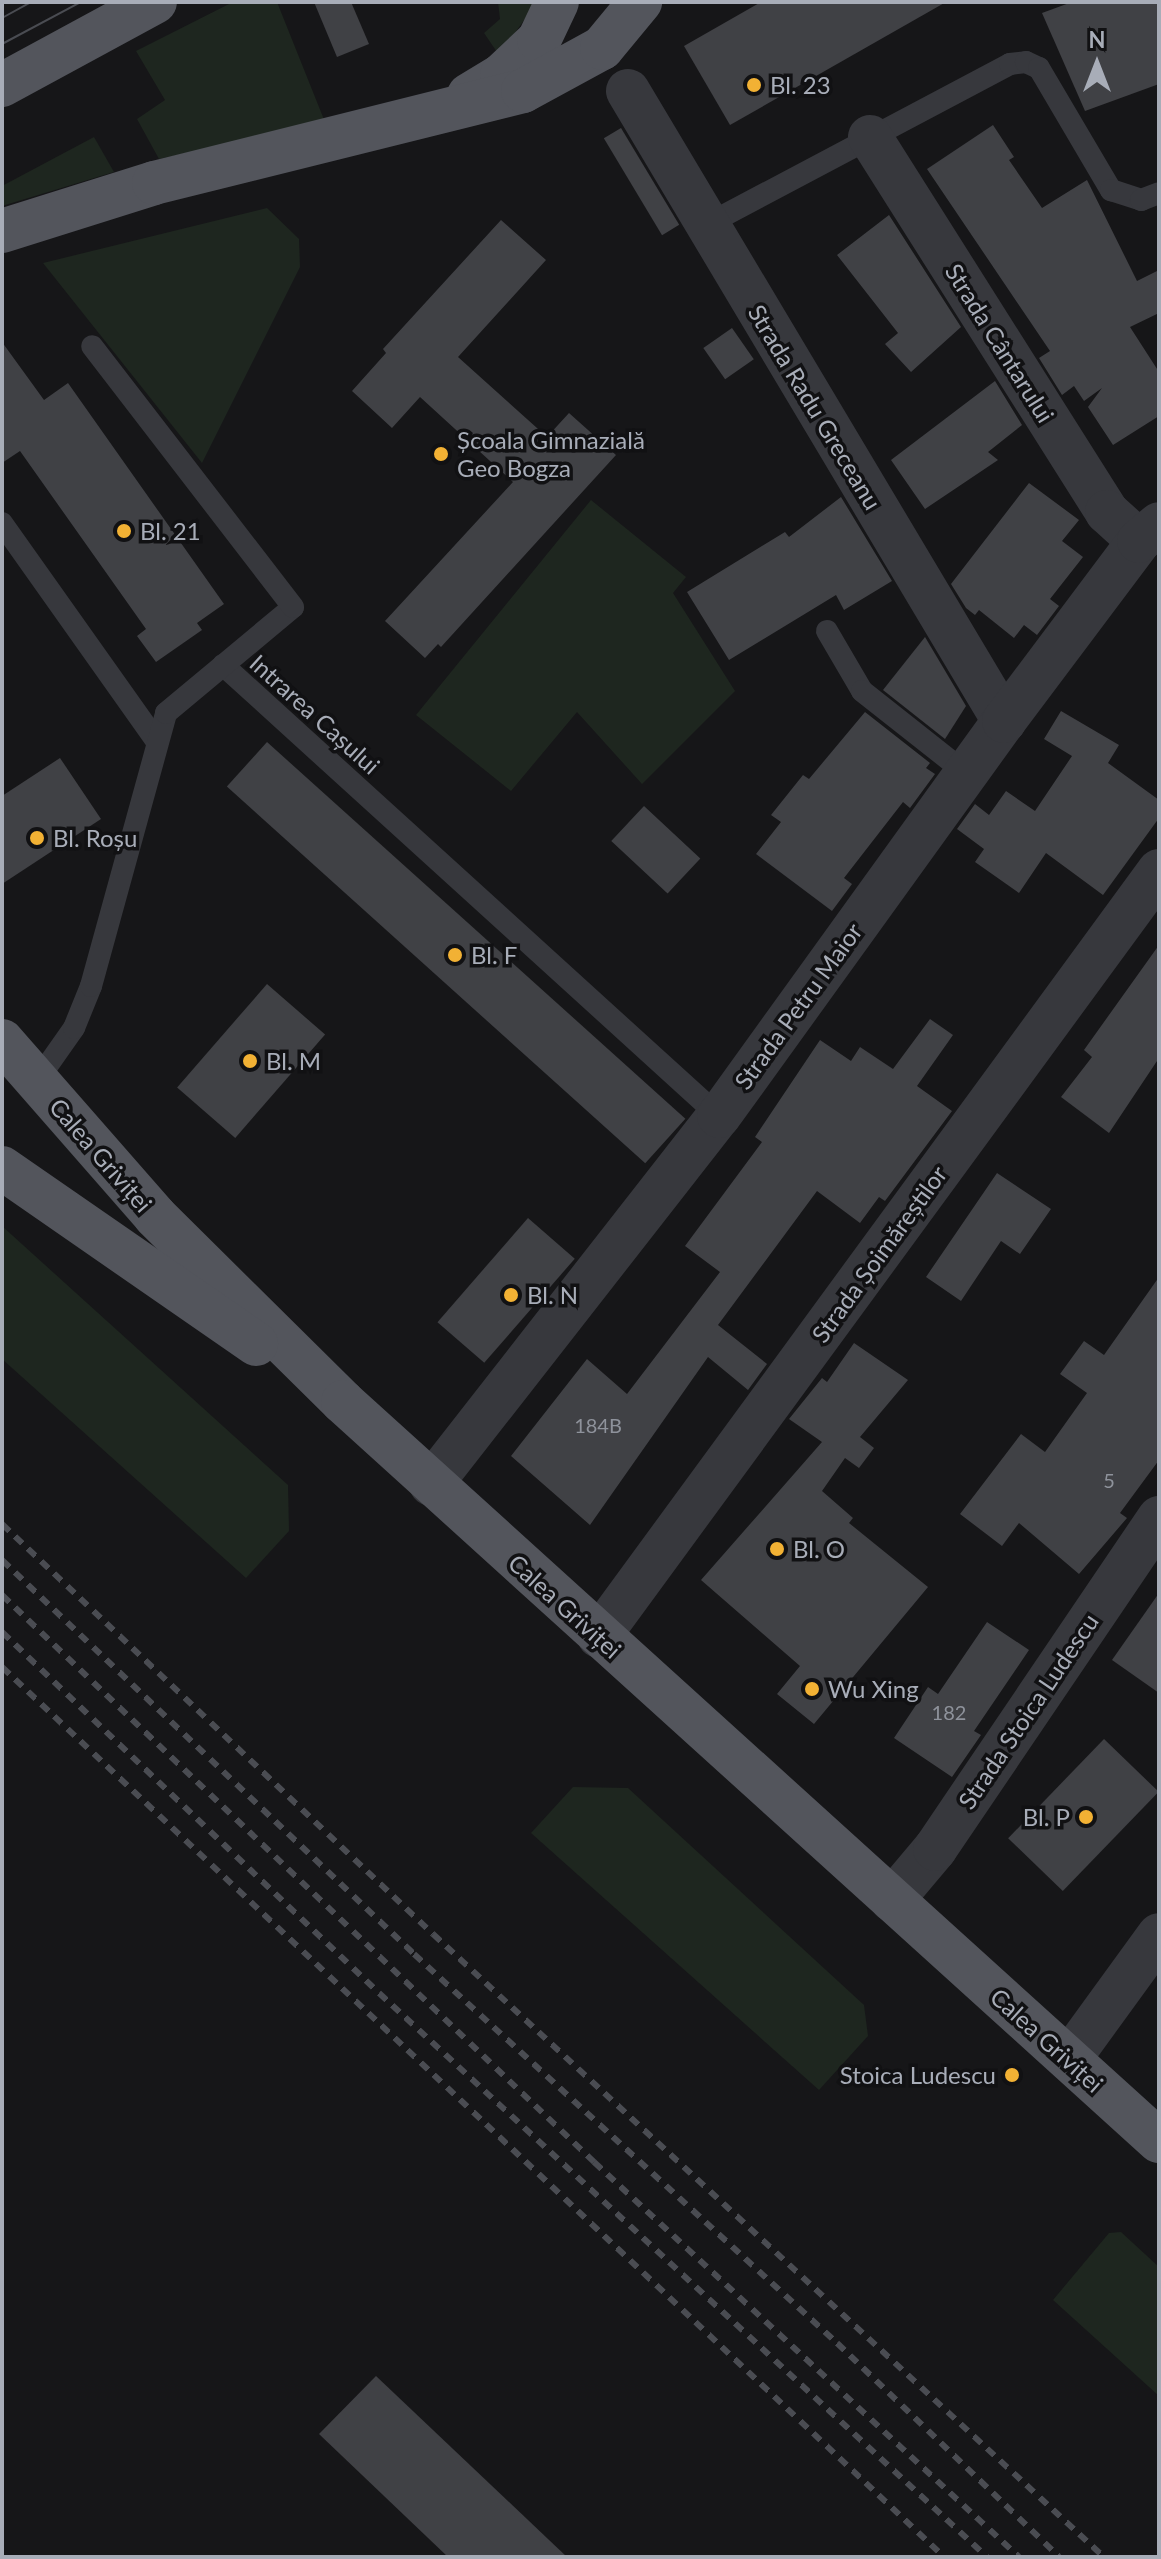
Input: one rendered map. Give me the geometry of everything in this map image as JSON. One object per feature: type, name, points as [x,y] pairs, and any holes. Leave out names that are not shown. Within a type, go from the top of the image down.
[{"type":"main road","points":[[2,85],[155,2]]},
{"type":"main road","points":[[436,115],[502,75],[539,40],[557,2]]},
{"type":"main road","points":[[2,231],[154,183],[523,91],[579,64],[602,48],[640,2]]},
{"type":"main road","name":"Calea Griviței","points":[[2,1041],[155,1216],[343,1402],[1159,2141]]},
{"type":"main road","points":[[2,1168],[343,1402]]},
{"type":"street","name":"Strada Radu Greceanu","points":[[628,91],[1004,721]]},
{"type":"street","name":"Strada Cântarului","points":[[870,137],[1107,512],[1149,532]]},
{"type":"street","name":"Strada Petru Maior","points":[[431,1484],[719,1116],[1004,721],[1149,532]]},
{"type":"street","name":"Strada Șoimăreștilor","points":[[599,1636],[1159,871]]},
{"type":"street","name":"Strada Stoica Ludescu","points":[[892,1900],[935,1849],[1159,1518]]},
{"type":"street","points":[[1069,2059],[1159,1935]]},
{"type":"lane","points":[[706,225],[1010,64],[1026,62],[1039,68],[1111,190],[1141,200],[1159,193]]},
{"type":"lane","points":[[92,346],[293,607],[223,665]]},
{"type":"lane","points":[[2,523],[157,742]]},
{"type":"lane","points":[[827,631],[862,691],[967,774]]},
{"type":"lane","name":"Intrarea Cașului","points":[[36,1082],[74,1028],[91,986],[166,713],[223,665],[719,1116]]},
{"type":"shaded area","points":[[233,2],[277,2],[325,122],[159,159],[137,119],[165,100],[136,51]]},
{"type":"shaded area","points":[[498,2],[537,2],[499,55],[484,33],[500,19]]},
{"type":"shaded area","points":[[94,137],[114,172],[2,206],[2,186]]},
{"type":"shaded area","points":[[267,208],[299,239],[300,267],[202,463],[43,263]]},
{"type":"shaded area","points":[[591,500],[686,577],[673,593],[735,691],[642,784],[577,712],[511,791],[416,715]]},
{"type":"shaded area","points":[[2,1226],[288,1485],[289,1531],[246,1578],[2,1359]]},
{"type":"shaded area","points":[[573,1787],[628,1788],[864,2005],[868,2036],[819,2090],[531,1833]]},
{"type":"shaded area","points":[[1121,2232],[1159,2267],[1159,2396],[1053,2300],[1109,2233]]},
{"type":"building","points":[[314,2],[351,2],[369,44],[337,57]]},
{"type":"building","name":"Bl. 23","points":[[761,2],[946,2],[730,125],[684,46]]},
{"type":"building","points":[[1072,2],[1159,2],[1159,84],[1085,111],[1042,13]]},
{"type":"building","points":[[993,125],[1014,157],[1009,160],[1042,208],[1087,180],[1137,281],[1159,270],[1159,313],[1130,327],[1159,372],[1159,416],[1113,445],[1088,407],[1102,388],[1084,401],[1074,386],[1062,395],[1039,358],[1050,351],[927,169]]},
{"type":"building","points":[[621,128],[679,225],[662,235],[604,138]]},
{"type":"building","points":[[889,215],[961,327],[911,372],[885,344],[898,333],[837,255]]},
{"type":"building","points":[[501,220],[546,260],[458,357],[547,437],[569,413],[616,455],[441,647],[438,644],[425,658],[385,621],[513,482],[420,397],[392,428],[352,391],[386,353],[383,349]]},
{"type":"building","points":[[732,328],[754,359],[725,379],[703,348]]},
{"type":"building","name":"Bl. 21","points":[[2,342],[44,400],[68,383],[224,604],[197,623],[202,630],[156,662],[137,636],[146,629],[20,451],[2,463]]},
{"type":"building","points":[[995,381],[1022,425],[988,452],[998,460],[925,509],[891,460]]},
{"type":"building","points":[[1029,483],[1079,520],[1062,541],[1083,557],[1050,599],[1059,606],[1037,635],[1024,625],[1014,638],[979,610],[975,615],[966,608],[951,584]]},
{"type":"building","points":[[841,497],[892,581],[844,610],[836,595],[729,660],[687,592],[785,532],[789,537]]},
{"type":"building","points":[[925,637],[966,706],[945,739],[883,690]]},
{"type":"building","points":[[1061,711],[1119,745],[1108,763],[1159,800],[1159,818],[1103,895],[1046,853],[1019,893],[975,862],[984,849],[957,829],[975,804],[989,815],[1006,791],[1035,811],[1072,756],[1044,739]]},
{"type":"building","points":[[865,712],[930,763],[926,768],[935,774],[910,808],[903,802],[844,878],[852,884],[832,911],[756,854],[781,822],[771,815],[803,775],[809,779]]},
{"type":"building","name":"Bl. F","points":[[267,742],[685,1119],[645,1163],[227,787]]},
{"type":"building","name":"Bl. Roșu","points":[[60,758],[101,819],[2,884],[2,796]]},
{"type":"building","points":[[644,806],[700,859],[668,894],[611,841]]},
{"type":"building","points":[[1159,945],[1159,1058],[1109,1133],[1061,1097],[1092,1057],[1084,1050]]},
{"type":"building","name":"Bl. M","points":[[267,984],[325,1035],[235,1138],[177,1087]]},
{"type":"building","points":[[930,1019],[953,1035],[917,1086],[952,1111],[885,1201],[879,1197],[860,1223],[817,1191],[718,1325],[767,1364],[748,1390],[708,1357],[590,1525],[511,1456],[587,1359],[627,1394],[720,1272],[685,1246],[762,1142],[755,1137],[820,1040],[851,1061],[860,1047],[893,1069]]},
{"type":"building","points":[[997,1173],[1051,1209],[1020,1254],[1001,1241],[961,1301],[926,1277]]},
{"type":"building","name":"Bl. N","points":[[528,1218],[575,1259],[484,1363],[437,1322]]},
{"type":"building","points":[[1159,1277],[1159,1460],[1120,1513],[1127,1518],[1079,1574],[1019,1523],[1002,1546],[960,1514],[1021,1434],[1045,1452],[1087,1393],[1060,1374],[1084,1341],[1104,1355]]},
{"type":"building","points":[[854,1343],[908,1380],[860,1437],[874,1448],[859,1468],[845,1458],[822,1491],[853,1518],[849,1523],[928,1587],[814,1724],[777,1694],[800,1666],[701,1580],[822,1442],[789,1419],[822,1378],[827,1382]]},
{"type":"building","points":[[1159,1593],[1159,1693],[1112,1660]]},
{"type":"building","points":[[987,1622],[1029,1650],[974,1731],[981,1735],[952,1777],[894,1738],[928,1687],[938,1694]]},
{"type":"building","name":"Bl. P","points":[[1104,1739],[1159,1792],[1063,1891],[1008,1838]]},
{"type":"building","points":[[376,2376],[567,2557],[448,2557],[319,2434]]},
{"type":"tram line","points":[[2,18],[31,2]]},
{"type":"tram line","points":[[2,44],[81,2]]},
{"type":"railway","points":[[2,1524],[433,1934],[1104,2557]]},
{"type":"railway","points":[[2,1560],[414,1954],[837,2343],[1059,2557]]},
{"type":"railway","points":[[2,1595],[594,2162],[1019,2557]]},
{"type":"railway","points":[[2,1632],[379,1993],[987,2557]]},
{"type":"railway","points":[[2,1667],[944,2557]]},
{"type":"place","name":"Bl. 23","points":[[754,85]]},
{"type":"place","name":"Școala Gimnazială Geo Bogza","points":[[441,454]]},
{"type":"place","name":"Bl. 21","points":[[124,531]]},
{"type":"place","name":"Bl. Roșu","points":[[37,838]]},
{"type":"place","name":"Bl. F","points":[[455,955]]},
{"type":"place","name":"Bl. M","points":[[250,1061]]},
{"type":"place","name":"Bl. N","points":[[511,1295]]},
{"type":"place","name":"Bl. O","points":[[777,1549]]},
{"type":"place","name":"Wu Xing","points":[[812,1689]]},
{"type":"place","name":"Bl. P","points":[[1086,1817]]},
{"type":"place","name":"Stoica Ludescu","points":[[1012,2075]]}]
